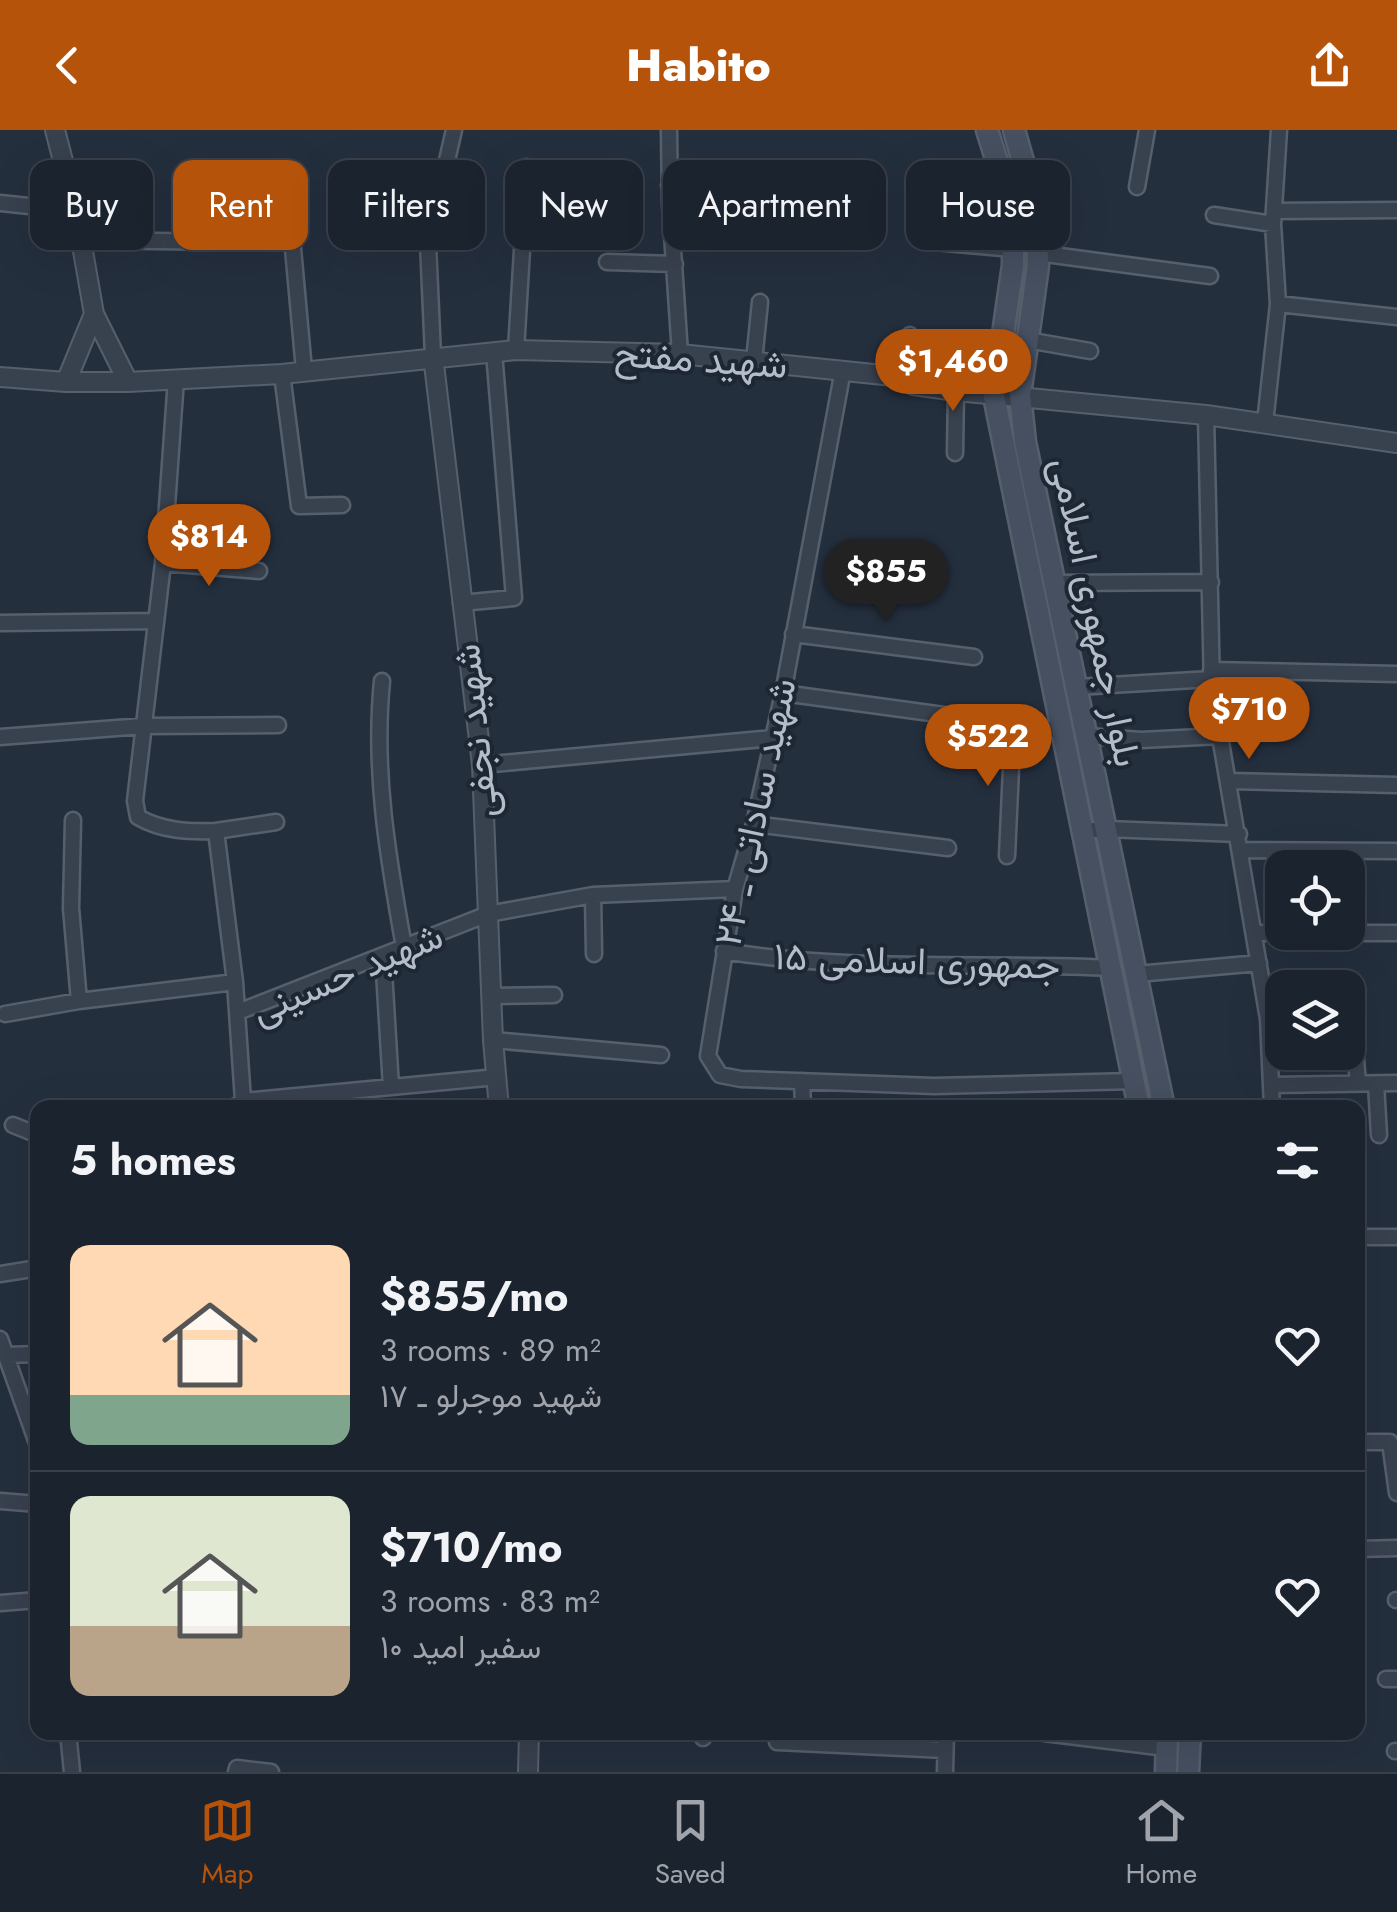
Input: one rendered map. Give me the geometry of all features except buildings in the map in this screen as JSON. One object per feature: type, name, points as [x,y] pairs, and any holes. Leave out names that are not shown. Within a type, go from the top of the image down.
[{"type":"main road","name":"بلوار جمهوری اسلامی","points":[[986,130],[996,160]]},
{"type":"main road","name":"بلوار جمهوری اسلامی","points":[[1014,130],[1037,210],[1038,253],[1020,394],[1025,442],[1162,1100]]},
{"type":"main road","name":"بلوار جمهوری اسلامی","points":[[1013,250],[995,388],[1138,1100]]},
{"type":"main road","points":[[1166,1772],[1167,1740]]},
{"type":"main road","points":[[1188,1772],[1190,1740]]},
{"type":"street","points":[[55,130],[63,160]]},
{"type":"street","points":[[433,356],[428,243],[454,130]]},
{"type":"street","points":[[668,130],[669,160]]},
{"type":"street","points":[[1137,187],[1147,130]]},
{"type":"street","points":[[1265,423],[1278,304],[1273,217],[1279,130]]},
{"type":"street","points":[[0,203],[30,206]]},
{"type":"street","points":[[1214,215],[1273,217],[1397,210]]},
{"type":"street","points":[[82,250],[94,314],[128,382]]},
{"type":"street","points":[[293,250],[304,370]]},
{"type":"street","points":[[516,350],[522,250]]},
{"type":"street","points":[[674,250],[680,354]]},
{"type":"street","points":[[1038,253],[1210,276]]},
{"type":"street","points":[[607,262],[675,264]]},
{"type":"street","points":[[754,361],[760,302]]},
{"type":"street","points":[[1278,304],[1397,317]]},
{"type":"street","points":[[66,382],[94,314]]},
{"type":"street","points":[[902,377],[910,335]]},
{"type":"street","points":[[1028,340],[1090,352]]},
{"type":"street","name":"شهید مفتح","points":[[0,377],[128,382],[282,374],[516,350],[680,354],[902,377],[913,384],[956,391],[995,388],[1397,443]]},
{"type":"street","points":[[461,603],[514,598],[494,352]]},
{"type":"street","name":"شهید نجفی","points":[[433,356],[482,765],[493,1040],[499,1100]]},
{"type":"street","name":"شهید ساداتی ـ ۲۴","points":[[802,1081],[720,1075],[708,1056],[735,889],[754,824],[783,692],[843,370]]},
{"type":"street","points":[[902,377],[917,370],[995,388]]},
{"type":"street","points":[[282,374],[300,506],[342,505]]},
{"type":"street","points":[[176,378],[162,562],[134,801],[138,817],[172,829],[216,831],[276,822]]},
{"type":"street","points":[[956,391],[956,453]]},
{"type":"street","points":[[1206,415],[1211,674],[1259,963],[1272,1100]]},
{"type":"street","points":[[162,562],[259,572]]},
{"type":"street","points":[[1056,583],[1211,582]]},
{"type":"street","points":[[0,623],[156,621]]},
{"type":"street","points":[[793,634],[974,657]]},
{"type":"street","points":[[1077,687],[1211,674],[1397,674]]},
{"type":"street","points":[[382,681],[377,732],[383,831],[404,947]]},
{"type":"street","points":[[783,692],[1062,731]]},
{"type":"street","points":[[1007,856],[1013,724]]},
{"type":"street","points":[[0,737],[144,726],[278,725]]},
{"type":"street","points":[[1087,736],[1153,740],[1221,736]]},
{"type":"street","points":[[482,765],[773,738]]},
{"type":"street","points":[[1230,782],[1397,785]]},
{"type":"street","points":[[73,820],[71,908],[79,1001]]},
{"type":"street","points":[[754,824],[948,848]]},
{"type":"street","points":[[216,831],[238,1012]]},
{"type":"street","points":[[1082,831],[1172,832],[1240,842],[1397,851]]},
{"type":"street","name":"شهید حسینی","points":[[240,1100],[238,1012],[488,914],[593,895],[735,889]]},
{"type":"street","points":[[593,895],[594,954]]},
{"type":"street","points":[[1254,933],[1397,933]]},
{"type":"street","name":"جمهوری اسلامی ۱۵","points":[[724,951],[775,960],[849,965],[1034,964],[1111,968]]},
{"type":"street","points":[[383,955],[391,1087]]},
{"type":"street","points":[[1136,974],[1259,963]]},
{"type":"street","points":[[5,1014],[235,982]]},
{"type":"street","points":[[491,996],[554,995]]},
{"type":"street","points":[[493,1040],[661,1054]]},
{"type":"street","points":[[1357,1070],[1358,1084]]},
{"type":"street","points":[[282,1100],[497,1077]]},
{"type":"street","points":[[803,1100],[802,1081],[934,1086],[1134,1081]]},
{"type":"street","points":[[1273,1085],[1397,1083]]},
{"type":"street","points":[[1376,1084],[1378,1135]]},
{"type":"street","points":[[13,1126],[30,1132]]},
{"type":"street","points":[[1365,1237],[1397,1237]]},
{"type":"street","points":[[0,1274],[30,1269]]},
{"type":"street","points":[[0,1338],[30,1422]]},
{"type":"street","points":[[8,1355],[30,1354]]},
{"type":"street","points":[[1365,1442],[1394,1442],[1397,1493]]},
{"type":"street","points":[[0,1501],[30,1503]]},
{"type":"street","points":[[1365,1549],[1397,1548]]},
{"type":"street","points":[[0,1602],[30,1600]]},
{"type":"street","points":[[69,1740],[72,1772]]},
{"type":"street","points":[[530,1740],[532,1771]]},
{"type":"street","points":[[945,1772],[946,1740]]},
{"type":"street","points":[[777,1742],[945,1750]]},
{"type":"street","points":[[236,1772],[237,1768],[271,1772]]}]
